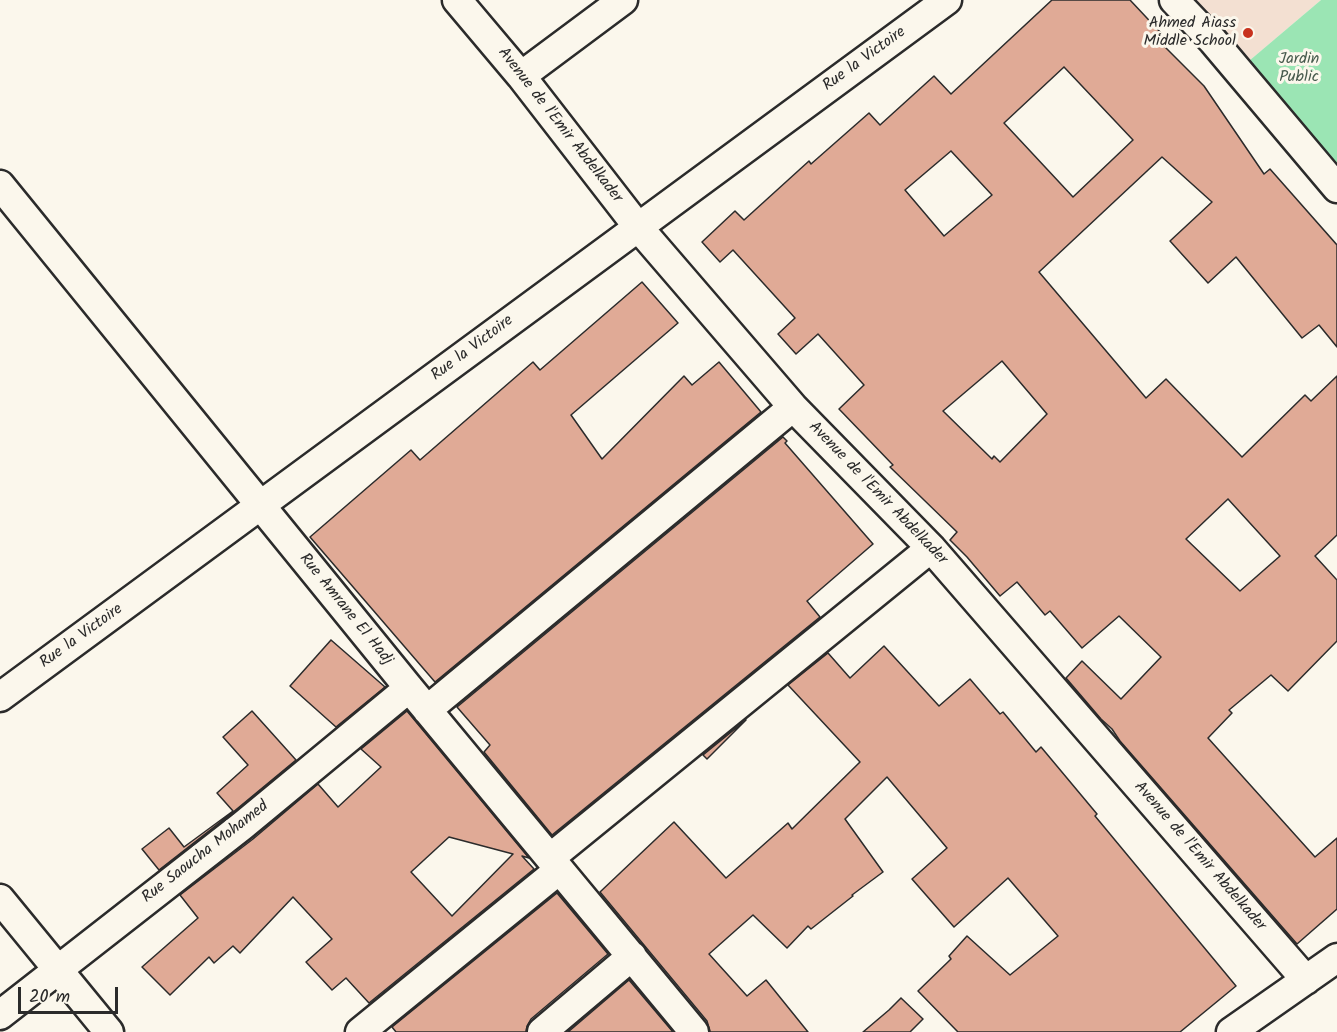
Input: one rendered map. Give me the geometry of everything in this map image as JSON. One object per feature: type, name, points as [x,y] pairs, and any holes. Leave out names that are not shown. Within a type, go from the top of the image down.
[{"type":"street","name":"Avenue de l'Emir Abdelkader","points":[[457,0],[522,76],[638,227],[793,407],[931,548],[1306,980]]},
{"type":"street","points":[[522,76],[623,0]]},
{"type":"street","name":"Rue la Victoire","points":[[0,697],[947,0]]},
{"type":"street","points":[[1174,0],[1213,41],[1337,188]]},
{"type":"street","name":"Rue Amrane El Hadj","points":[[0,185],[427,710],[694,1032]]},
{"type":"street","points":[[427,710],[793,407]]},
{"type":"street","points":[[360,1032],[555,864],[931,548]]},
{"type":"street","name":"Rue Saoucha Mohamed","points":[[0,1015],[242,826],[409,688]]},
{"type":"street","points":[[0,898],[109,1032]]},
{"type":"street","points":[[542,1032],[632,956]]},
{"type":"street","points":[[1231,1032],[1337,958]]},
{"type":"shaded area","name":"Ahmed Aiass Middle School","points":[[1186,0],[1321,0],[1243,66]]},
{"type":"green space","name":"Jardin Public","points":[[1321,0],[1337,0],[1337,175],[1243,66]]},
{"type":"building","points":[[1052,0],[1130,0],[1161,33],[1156,38],[1204,86],[1264,174],[1270,169],[1337,245],[1337,347],[1319,325],[1302,338],[1236,257],[1208,283],[1170,241],[1212,202],[1162,157],[1039,272],[1146,398],[1166,379],[1242,457],[1305,395],[1311,401],[1337,376],[1337,535],[1315,556],[1337,580],[1337,641],[1288,691],[1271,675],[1229,710],[1232,713],[1208,738],[1315,857],[1337,838],[1337,909],[1297,944],[1066,678],[1082,661],[1121,699],[1161,657],[1119,616],[1082,648],[1050,611],[1045,615],[1017,582],[1000,596],[950,540],[957,532],[890,467],[893,465],[839,409],[864,385],[818,334],[796,354],[778,334],[795,318],[733,250],[720,262],[702,242],[735,211],[744,220],[809,161],[811,164],[869,113],[880,125],[934,76],[951,94]],"holes":[[[1064,67],[1133,140],[1073,197],[1004,123]],[[951,151],[992,195],[944,236],[905,190]],[[1002,361],[1047,414],[1000,462],[994,456],[992,459],[943,411]],[[1228,499],[1280,556],[1240,591],[1186,539]]]},
{"type":"building","points":[[642,282],[678,323],[571,415],[602,459],[684,376],[692,385],[719,362],[761,412],[435,682],[310,537],[411,450],[420,460],[533,362],[540,370]]},
{"type":"building","points":[[783,437],[787,441],[785,443],[873,544],[807,601],[820,617],[552,835],[484,752],[490,745],[457,707]]},
{"type":"building","points":[[331,640],[385,687],[336,727],[290,686]]},
{"type":"building","points":[[884,646],[939,706],[970,679],[1000,714],[1003,712],[1036,752],[1041,747],[1236,986],[1180,1032],[958,1032],[918,991],[951,959],[949,956],[967,936],[1010,975],[1058,936],[1008,878],[954,927],[912,879],[947,848],[887,777],[845,819],[883,872],[811,929],[808,926],[787,948],[753,915],[709,954],[747,996],[766,980],[808,1032],[710,1032],[707,1021],[600,892],[674,822],[726,878],[788,823],[792,829],[860,762],[788,685],[828,653],[850,678]]},
{"type":"building","points":[[252,711],[296,760],[232,813],[159,870],[142,849],[169,828],[184,847],[233,811],[217,793],[248,765],[223,737]]},
{"type":"building","points":[[407,711],[529,858],[522,856],[534,869],[369,1003],[346,978],[332,990],[306,962],[332,939],[293,897],[240,953],[233,946],[214,963],[209,957],[170,995],[142,967],[198,918],[180,895],[253,839],[318,784],[338,807],[381,767],[361,749]],"holes":[[[449,837],[513,854],[452,916],[411,872]]]},
{"type":"building","points":[[746,720],[707,759],[703,755]]},
{"type":"building","points":[[557,893],[608,954],[531,1019],[526,1032],[396,1032],[392,1027]]},
{"type":"building","points":[[629,980],[673,1032],[568,1032]]},
{"type":"building","points":[[901,998],[923,1019],[910,1032],[863,1032],[889,1010]]},
{"type":"place","name":"Ahmed Aiass Middle School","points":[[1248,33]]}]
